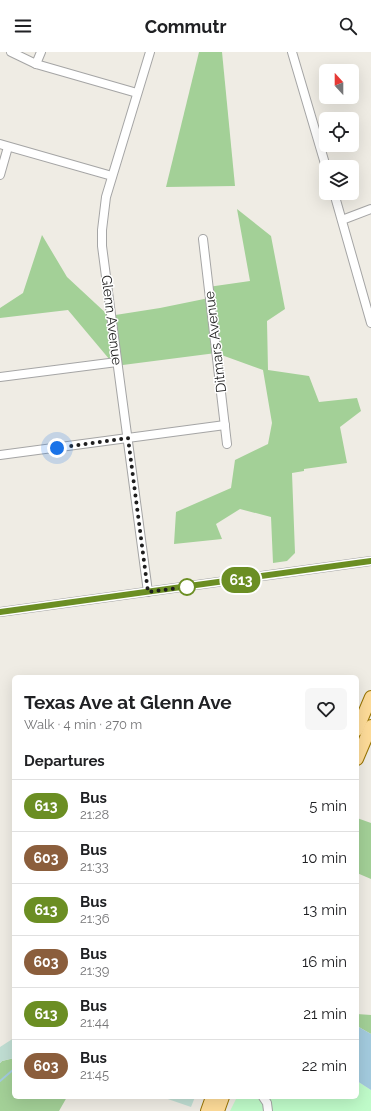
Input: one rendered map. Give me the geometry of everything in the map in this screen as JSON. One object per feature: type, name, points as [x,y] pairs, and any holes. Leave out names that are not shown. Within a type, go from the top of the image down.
[{"type":"main road","points":[[359,725],[371,697]]},
{"type":"main road","points":[[359,756],[367,742],[371,726]]},
{"type":"main road","points":[[207,1111],[211,1099]]},
{"type":"main road","points":[[218,1111],[222,1099]]},
{"type":"street","points":[[10,52],[36,64],[137,93]]},
{"type":"street","points":[[36,64],[41,52]]},
{"type":"street","name":"Glenn Avenue","points":[[148,592],[102,246],[102,230],[106,197],[150,52]]},
{"type":"street","points":[[292,52],[324,160]]},
{"type":"street","points":[[0,175],[4,146],[112,176]]},
{"type":"street","points":[[336,200],[371,323]]},
{"type":"street","points":[[342,220],[371,209]]},
{"type":"street","name":"Ditmars Avenue","points":[[203,239],[227,444]]},
{"type":"street","points":[[0,377],[117,362]]},
{"type":"street","points":[[0,455],[225,426]]},
{"type":"street","points":[[0,612],[371,561]]},
{"type":"street","points":[[264,1099],[267,1103],[268,1111]]},
{"type":"green space","points":[[199,52],[222,52],[235,186],[166,187]]},
{"type":"green space","points":[[237,209],[271,236],[285,309],[267,321],[268,370],[309,376],[319,402],[357,398],[361,411],[340,427],[347,463],[304,469],[304,471],[292,473],[295,553],[287,561],[273,563],[271,517],[240,509],[216,524],[222,539],[174,544],[176,512],[231,488],[235,460],[268,444],[272,423],[263,370],[216,353],[115,366],[68,310],[0,318],[0,308],[23,293],[42,235],[67,277],[109,316],[209,298],[208,287],[250,281]]},
{"type":"green space","points":[[359,819],[371,823],[371,879],[359,874]]},
{"type":"green space","points":[[359,1014],[371,1015],[371,1034],[359,1027]]},
{"type":"green space","points":[[12,1058],[12,1099],[66,1099],[59,1111],[0,1111],[0,1063]]},
{"type":"green space","points":[[359,1082],[371,1090],[371,1111],[230,1111],[236,1099],[359,1099]]},
{"type":"shaded area","points":[[359,1027],[371,1034],[371,1090],[359,1082]]},
{"type":"shaded area","points":[[12,1039],[12,1058],[0,1063],[0,1047]]},
{"type":"shaded area","points":[[168,1099],[194,1099],[191,1107]]},
{"type":"waterway","points":[[0,1081],[12,1071]]},
{"type":"bus line","name":"613","points":[[0,612],[316,570],[371,561]]},
{"type":"route","points":[[57,448],[128,438],[148,592],[193,586],[187,587]]}]
